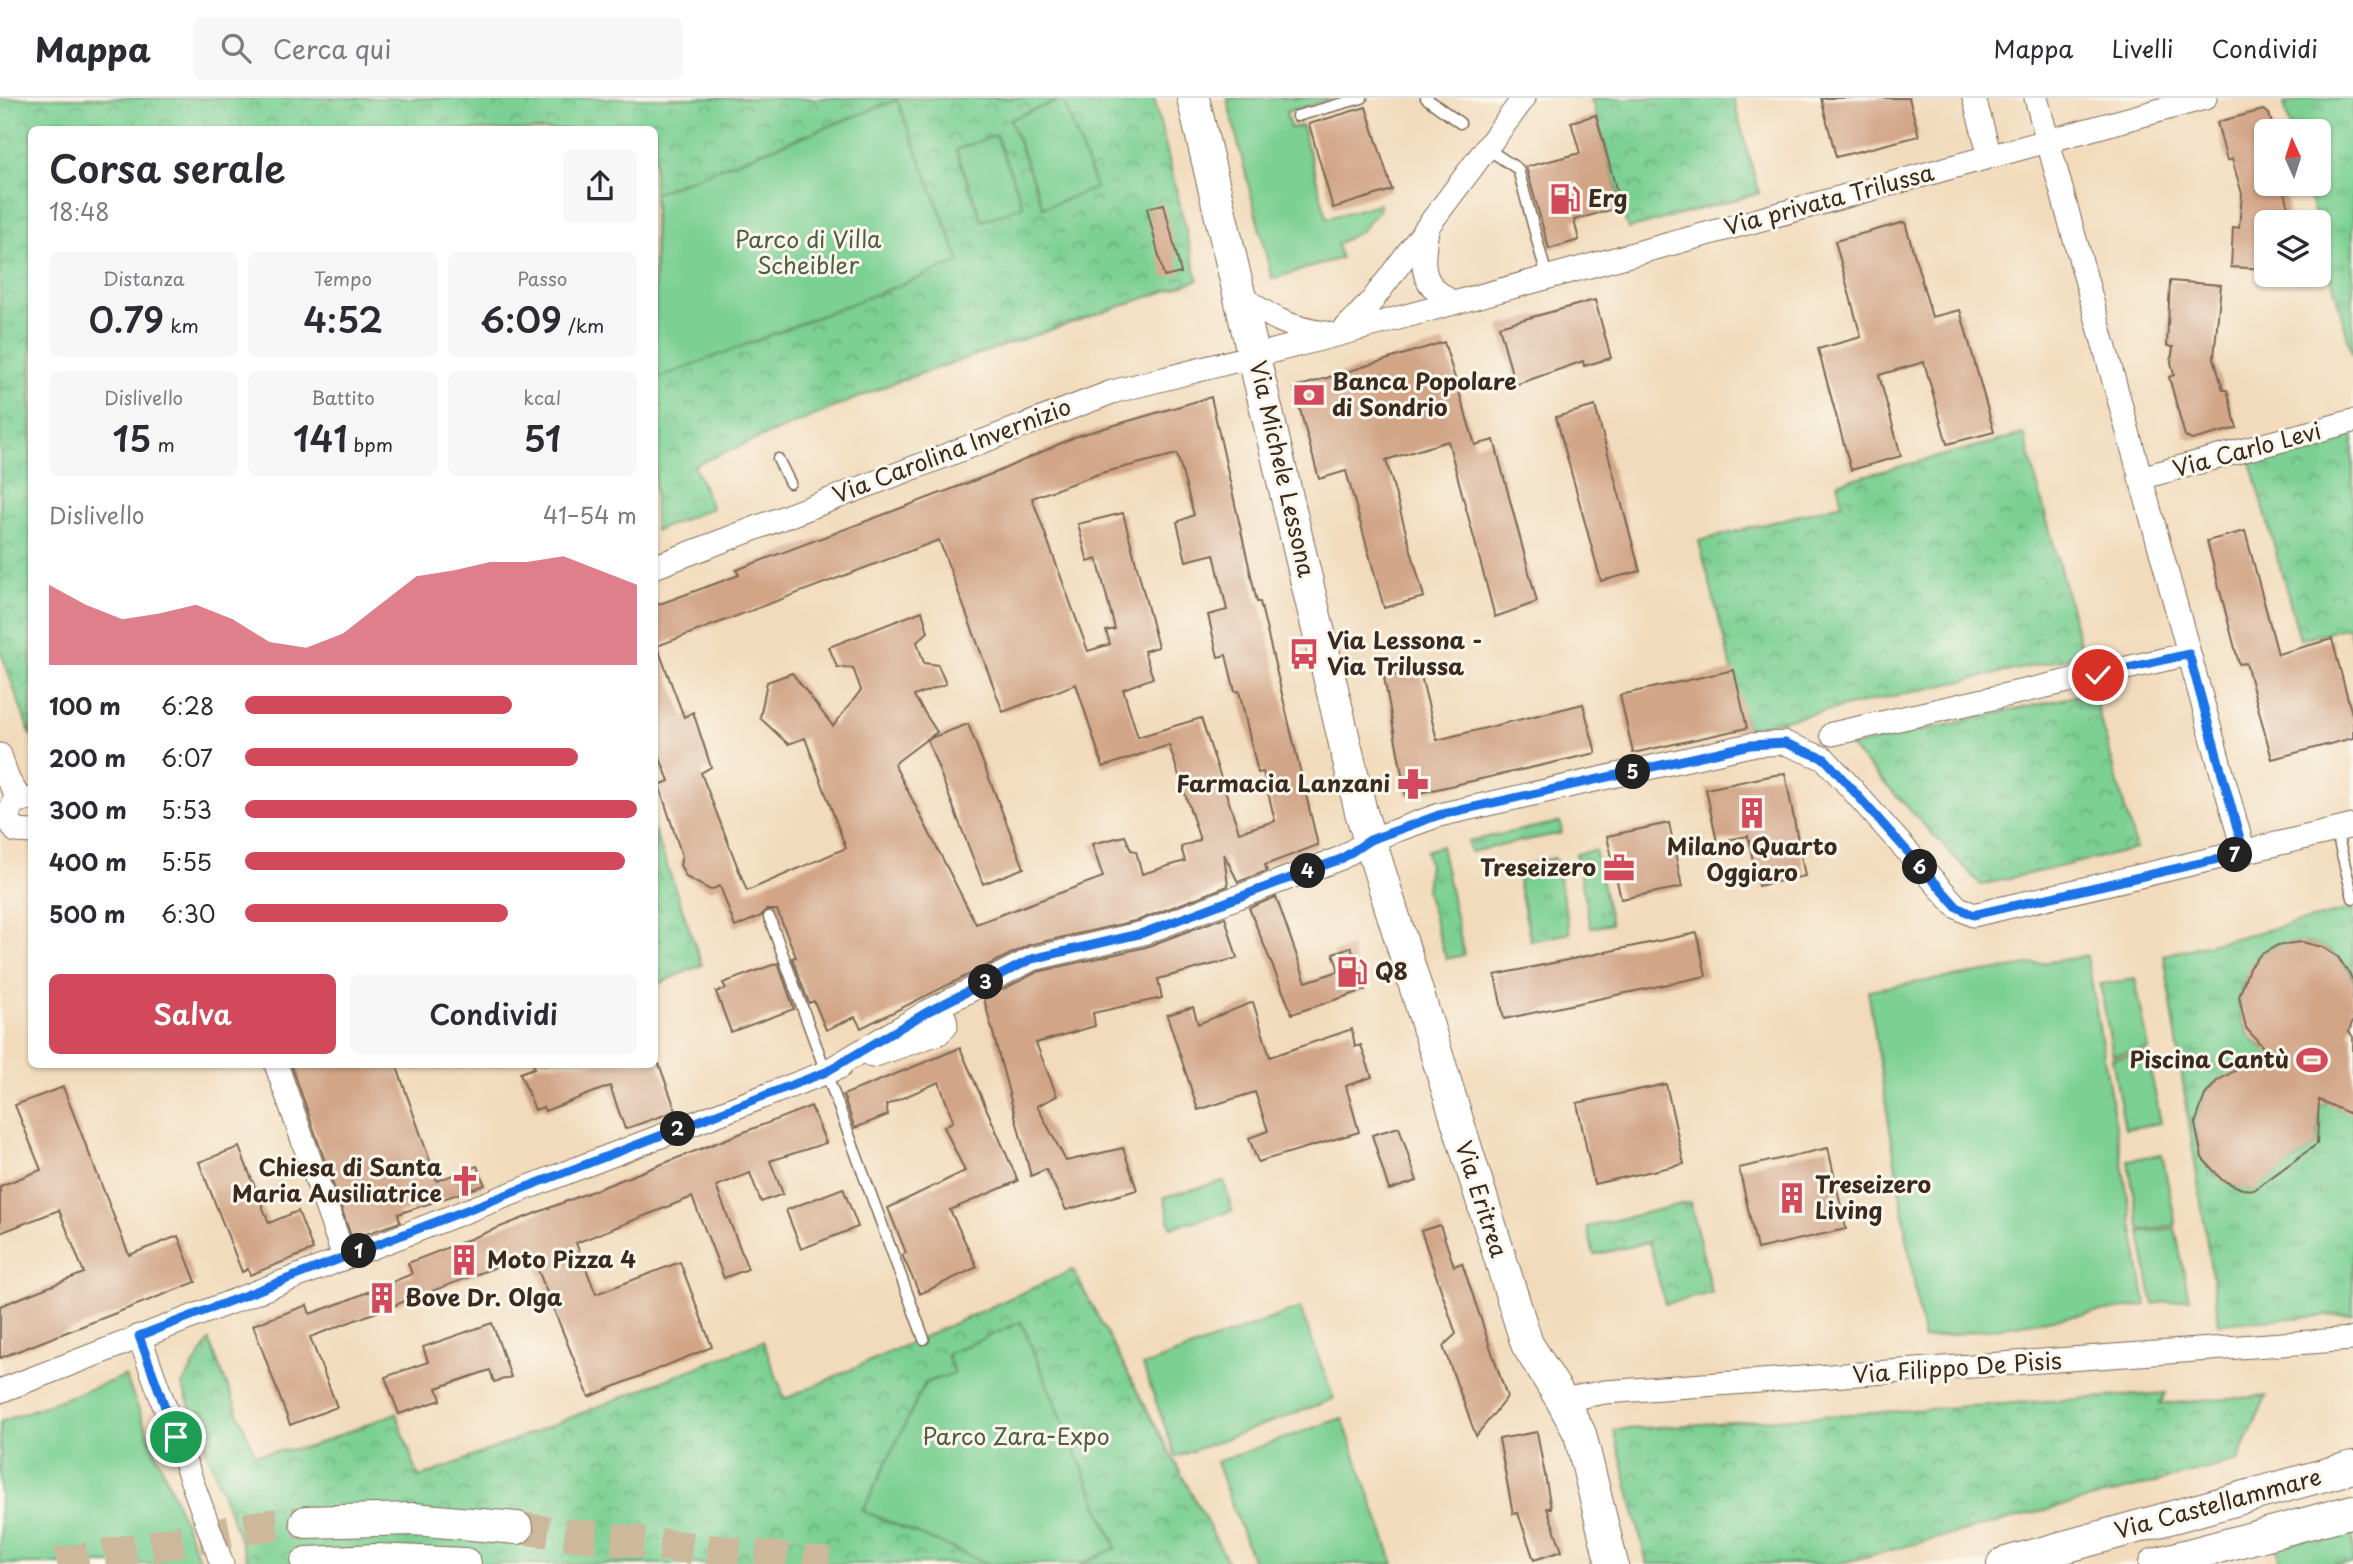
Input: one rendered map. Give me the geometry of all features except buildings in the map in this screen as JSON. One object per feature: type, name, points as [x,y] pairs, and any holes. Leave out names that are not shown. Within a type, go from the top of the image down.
[{"type":"street","name":"Via Michele Lessona","points":[[1193,98],[1370,840]]},
{"type":"street","points":[[1241,296],[1274,320],[1304,331],[1340,334],[1371,302],[1524,98]]},
{"type":"street","points":[[1974,98],[1990,156]]},
{"type":"street","points":[[2036,98],[2244,853]]},
{"type":"street","name":"Via privata Trilussa","points":[[1340,334],[2205,98]]},
{"type":"street","points":[[1428,225],[1423,261],[1425,278],[1436,293],[1454,303]]},
{"type":"street","name":"Via Carolina Invernizio","points":[[658,564],[1075,404],[1202,367],[1256,357],[1340,334]]},
{"type":"street","name":"Via Carlo Levi","points":[[2140,478],[2353,421]]},
{"type":"street","points":[[1832,734],[2189,654]]},
{"type":"street","points":[[0,1391],[826,1072],[927,1012],[1032,959],[1143,933],[1341,859],[1370,840],[1453,812],[1750,745],[1785,743],[1825,759],[1957,907],[1973,915],[2344,828]]},
{"type":"street","points":[[0,755],[8,780],[26,799],[8,811],[4,824],[16,831],[28,832]]},
{"type":"street","name":"Via Eritrea","points":[[1370,840],[1527,1344],[1562,1399],[1580,1434],[1609,1559]]},
{"type":"street","points":[[277,1068],[344,1257]]},
{"type":"street","points":[[139,1336],[222,1564]]},
{"type":"street","name":"Via Filippo De Pisis","points":[[1562,1399],[1597,1393],[2353,1339]]},
{"type":"street","name":"Via Castellammare","points":[[2003,1564],[2353,1467]]},
{"type":"street","name":"Via Castellammare","points":[[2155,1564],[2353,1511]]},
{"type":"street","points":[[306,1522],[414,1519],[517,1528]]},
{"type":"street","points":[[307,1563],[377,1560],[466,1564]]},
{"type":"lane","points":[[1297,116],[1362,98]]},
{"type":"lane","points":[[1426,98],[1460,123]]},
{"type":"lane","points":[[1486,148],[1518,169],[1547,277]]},
{"type":"lane","points":[[778,459],[790,483]]},
{"type":"lane","points":[[2344,828],[2353,898]]},
{"type":"lane","points":[[769,917],[924,1339]]},
{"type":"green space","name":"Parco di Villa Scheibler","points":[[0,98],[1154,98],[1198,280],[896,382],[694,465],[712,508],[658,530],[658,126],[28,126],[28,728],[0,649]]},
{"type":"green space","points":[[1227,98],[1334,98],[1286,112],[1290,128],[1302,126],[1327,218],[1379,204],[1380,209],[1361,231],[1337,244],[1341,258],[1272,279]]},
{"type":"green space","points":[[1591,98],[1733,98],[1759,193],[1628,229]]},
{"type":"green space","points":[[2307,98],[2353,98],[2353,357],[2331,276],[2331,210],[2313,210],[2309,196],[2331,196],[2331,119],[2288,119],[2284,104]]},
{"type":"green space","points":[[1063,99],[1096,188],[1043,208],[1010,119]]},
{"type":"green space","points":[[897,100],[960,262],[659,378],[658,192]]},
{"type":"green space","points":[[996,135],[1023,206],[982,221],[956,150]]},
{"type":"green space","points":[[2353,432],[2353,645],[2348,627],[2300,639],[2250,458]]},
{"type":"green space","points":[[2024,434],[2083,655],[1747,728],[1699,541],[1842,504],[1837,483]]},
{"type":"green space","points":[[2093,692],[2136,849],[1981,885],[1850,747]]},
{"type":"green space","points":[[1560,822],[1562,833],[1470,852],[1468,841]]},
{"type":"green space","points":[[658,840],[702,965],[658,984]]},
{"type":"green space","points":[[1441,846],[1464,955],[1446,959],[1426,891],[1429,864],[1426,851]]},
{"type":"green space","points":[[1595,850],[1611,924],[1591,928],[1576,854]]},
{"type":"green space","points":[[1555,858],[1570,933],[1531,941],[1515,867]]},
{"type":"green space","points":[[2353,909],[2353,980],[2338,958],[2315,945],[2290,943],[2270,950],[2254,964],[2244,982],[2239,1002],[2242,1022],[2253,1040],[2272,1053],[2268,1068],[2216,1082],[2204,1098],[2197,1124],[2197,1138],[2207,1163],[2215,1173],[2226,1182],[2253,1190],[2317,1144],[2319,1118],[2315,1108],[2330,1101],[2338,1108],[2353,1113],[2353,1314],[2219,1323],[2164,955]]},
{"type":"green space","points":[[2087,956],[2146,1305],[1923,1339],[1868,990]]},
{"type":"green space","points":[[2135,979],[2149,1049],[2113,1055],[2100,984]]},
{"type":"green space","points":[[2147,1053],[2161,1123],[2125,1129],[2112,1058]]},
{"type":"green space","points":[[2162,1154],[2176,1225],[2140,1231],[2128,1160]]},
{"type":"green space","points":[[1224,1181],[1232,1211],[1171,1227],[1164,1197]]},
{"type":"green space","points":[[1690,1202],[1712,1293],[1665,1304],[1649,1242],[1594,1255],[1587,1227]]},
{"type":"green space","points":[[2175,1228],[2189,1299],[2153,1304],[2140,1233]]},
{"type":"green space","name":"Parco Zara-Expo","points":[[1073,1270],[1229,1564],[249,1564],[182,1385],[209,1341],[255,1454],[309,1447],[396,1413],[419,1478],[763,1341],[785,1399]]},
{"type":"green space","points":[[1300,1308],[1334,1399],[1176,1457],[1143,1366]]},
{"type":"green space","points":[[1021,1322],[1116,1548],[1080,1564],[989,1564],[863,1511],[925,1383],[954,1373],[947,1354]]},
{"type":"green space","points":[[125,1376],[201,1564],[0,1564],[0,1422]]},
{"type":"green space","points":[[2166,1393],[2160,1404],[2266,1396],[2238,1461],[1837,1564],[1647,1564],[1614,1430]]},
{"type":"green space","points":[[1342,1418],[1394,1564],[1254,1564],[1216,1462]]},
{"type":"green space","points":[[2353,1527],[2353,1564],[2270,1564],[2280,1561],[2276,1548]]},
{"type":"tunnel","points":[[57,1564],[261,1526],[306,1522]]},
{"type":"tunnel","points":[[517,1528],[829,1564]]},
{"type":"place","name":"Erg","points":[[1565,199]]},
{"type":"place","name":"Banca Popolare di Sondrio","points":[[1309,395]]},
{"type":"place","name":"Via Lessona - Via Trilussa","points":[[1304,654]]},
{"type":"place","name":"Farmacia Lanzani","points":[[1413,784]]},
{"type":"place","name":"Milano Quarto Oggiaro","points":[[1752,813]]},
{"type":"place","name":"Treseizero","points":[[1619,868]]},
{"type":"place","name":"Q8","points":[[1352,972]]},
{"type":"place","name":"Piscina Cantù","points":[[2312,1060]]},
{"type":"place","name":"Chiesa di Santa Maria Ausiliatrice","points":[[465,1181]]},
{"type":"place","name":"Treseizero Living","points":[[1792,1198]]},
{"type":"place","name":"Moto Pizza 4","points":[[464,1260]]},
{"type":"place","name":"Bove Dr. Olga","points":[[382,1298]]},
{"type":"route","points":[[176,1437],[139,1336],[826,1072],[927,1012],[1032,959],[1143,933],[1341,859],[1370,840],[1439,815],[1750,745],[1785,743],[1825,759],[1957,907],[1973,915],[1990,914],[2244,853],[2189,654],[2098,675]]}]
